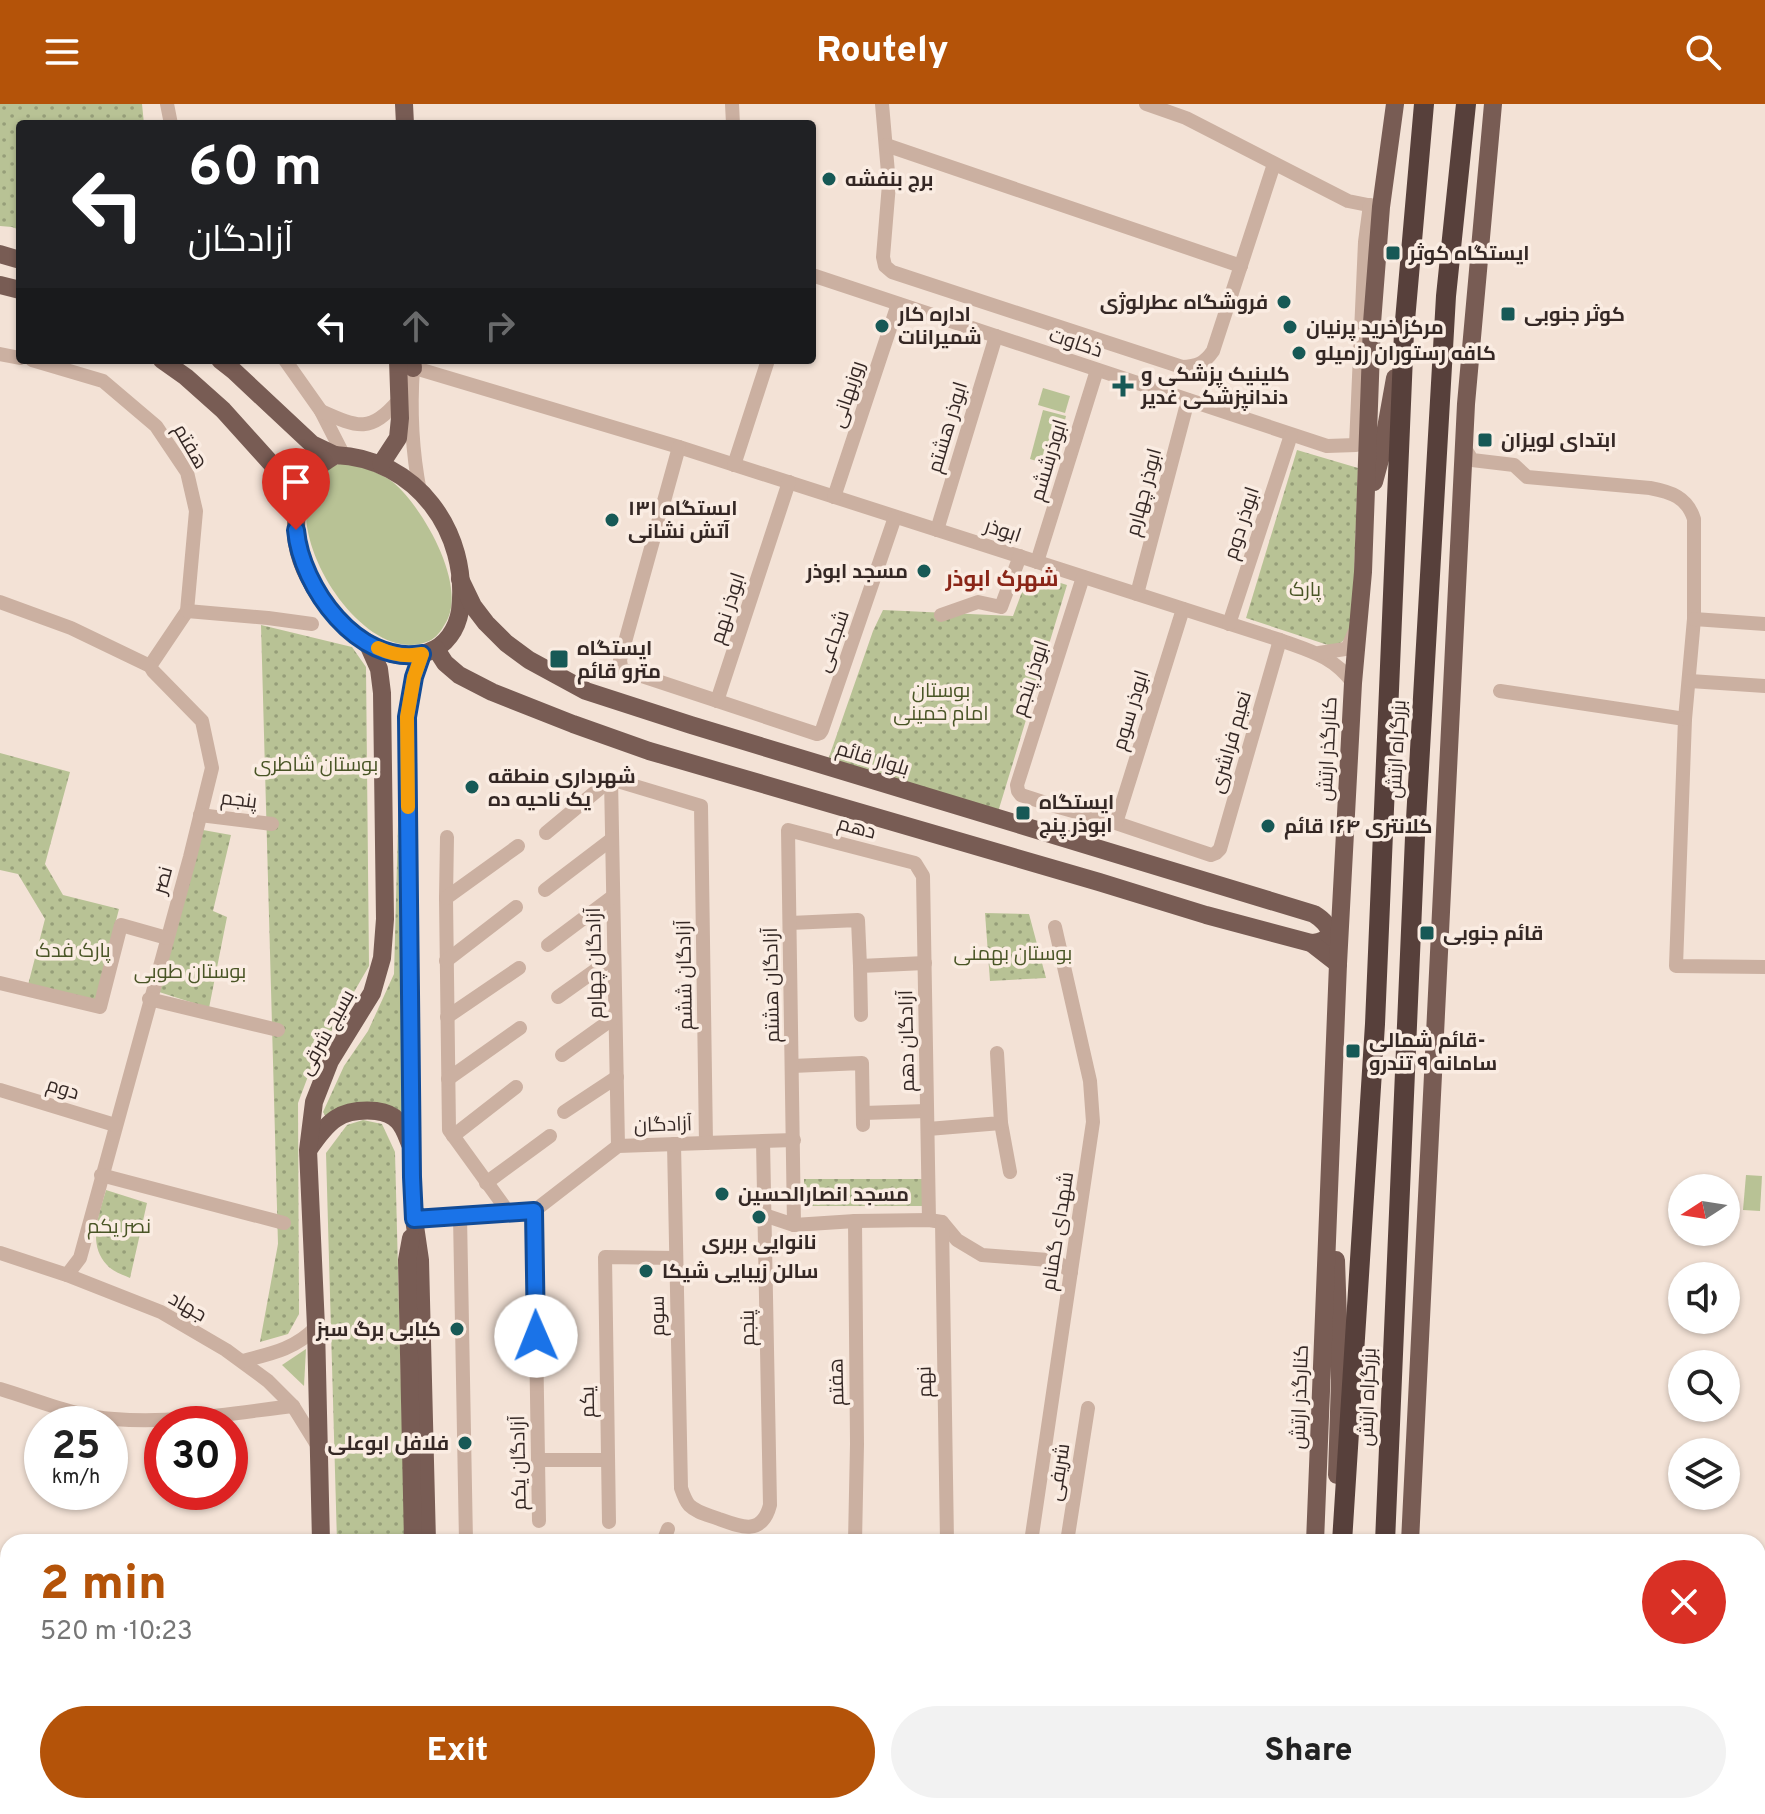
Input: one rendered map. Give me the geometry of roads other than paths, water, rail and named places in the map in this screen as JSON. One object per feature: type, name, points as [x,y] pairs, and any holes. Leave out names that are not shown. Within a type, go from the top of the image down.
[{"type":"highway","name":"بزرگراه ارتش","points":[[1341,1534],[1375,1024],[1404,332],[1424,104]]},
{"type":"highway","name":"بزرگراه ارتش","points":[[1385,1534],[1420,742],[1446,296],[1466,104]]},
{"type":"main road","name":"کنارگذر ارتش","points":[[1315,1534],[1338,964],[1353,683],[1363,572],[1376,206],[1395,104]]},
{"type":"main road","points":[[1410,1534],[1466,404],[1493,104]]},
{"type":"main road","points":[[1363,572],[1374,483],[1404,332]]},
{"type":"main road","points":[[168,364],[223,410],[287,481],[298,503]]},
{"type":"main road","points":[[225,364],[312,444],[339,455],[381,464],[406,479],[431,504],[449,535],[457,557],[460,579],[459,613],[454,629],[447,640],[429,652],[396,655],[367,642],[334,615],[307,574],[297,544],[298,503],[309,475],[321,464],[339,455]]},
{"type":"main road","points":[[381,464],[398,438],[399,400],[405,364]]},
{"type":"main road","name":"بلوار قائم","points":[[460,579],[473,606],[506,643],[529,660],[586,691],[1314,914]]},
{"type":"main road","name":"بسیج شرقی","points":[[321,1534],[308,1150],[314,1102],[330,1061],[372,993],[382,958],[385,919],[382,693],[379,669],[367,642]]},
{"type":"main road","points":[[427,1534],[420,1260],[414,1219],[412,1146],[407,717],[414,677],[429,652]]},
{"type":"main road","points":[[429,652],[459,675],[492,692],[649,751],[1311,943],[1321,942],[1329,932],[1324,920],[1314,914]]},
{"type":"main road","points":[[383,718],[395,712],[407,717]]},
{"type":"main road","points":[[1314,914],[1333,914],[1342,902]]},
{"type":"main road","points":[[1311,943],[1338,964]]},
{"type":"main road","points":[[308,1150],[322,1130],[341,1114],[363,1110],[384,1112],[398,1121],[412,1146]]},
{"type":"main road","points":[[1330,1166],[1338,1300],[1340,1534]]},
{"type":"main road","points":[[413,1534],[407,1260],[414,1219]]},
{"type":"street","points":[[882,104],[889,184],[883,257],[885,266],[892,272],[1182,367],[1204,363],[1213,351],[1274,164]]},
{"type":"street","points":[[1146,104],[1187,111],[1274,164],[1348,201],[1376,206]]},
{"type":"street","points":[[886,145],[1241,266]]},
{"type":"street","name":"ذکاوت","points":[[816,276],[1291,435],[1327,446],[1356,445],[1365,242],[1376,206]]},
{"type":"street","points":[[956,323],[966,297]]},
{"type":"street","name":"روزبهانی","points":[[834,497],[898,304]]},
{"type":"street","name":"ابوذر هشتم","points":[[937,530],[996,336]]},
{"type":"street","name":"هفتم","points":[[46,364],[103,381],[156,426],[187,472],[196,511],[187,611],[150,666]]},
{"type":"street","points":[[288,364],[321,411],[339,455]]},
{"type":"street","points":[[405,364],[420,492]]},
{"type":"street","name":"ابوذر","points":[[408,364],[679,447],[1280,640],[1337,664],[1353,683]]},
{"type":"street","points":[[734,465],[767,364]]},
{"type":"street","name":"ابوذرششم","points":[[1037,562],[1097,370]]},
{"type":"street","points":[[321,411],[361,425],[385,415],[399,400]]},
{"type":"street","name":"ابوذر چهارم","points":[[1137,594],[1188,400]]},
{"type":"street","name":"ابوذر دوم","points":[[1229,624],[1291,435]]},
{"type":"street","points":[[679,447],[620,660],[621,667],[717,701]]},
{"type":"street","points":[[1464,447],[1472,460],[1514,465],[1527,477],[1669,491],[1687,503],[1694,519],[1694,619],[1685,719],[1676,966],[1765,967]]},
{"type":"street","name":"ابوذر نهم","points":[[717,701],[789,482]]},
{"type":"street","name":"شجاعی","points":[[717,701],[820,733],[895,517]]},
{"type":"street","points":[[941,615],[978,602],[1001,607],[1020,556]]},
{"type":"street","name":"ابوذر پنجم","points":[[1083,577],[1017,785],[1021,795],[1116,823]]},
{"type":"street","name":"نصر","points":[[0,602],[71,628],[150,666],[202,721],[212,768],[80,1258],[67,1275]]},
{"type":"street","name":"ابوذر سوم","points":[[1116,823],[1183,609]]},
{"type":"street","points":[[187,611],[312,624]]},
{"type":"street","points":[[1694,619],[1765,624]]},
{"type":"street","points":[[1315,653],[1345,649],[1357,626]]},
{"type":"street","name":"نعیم فراشری","points":[[1116,823],[1211,855],[1220,849],[1280,640]]},
{"type":"street","points":[[1690,681],[1765,686]]},
{"type":"street","points":[[1500,691],[1685,719]]},
{"type":"street","points":[[546,833],[611,779]]},
{"type":"street","name":"آزادگان ششم","points":[[611,779],[701,806],[706,1143]]},
{"type":"street","name":"آزادگان چهارم","points":[[611,779],[618,1146]]},
{"type":"street","name":"پنجم","points":[[200,815],[272,824]]},
{"type":"street","name":"دهم","points":[[788,830],[915,863]]},
{"type":"street","name":"آزادگان هشتم","points":[[788,830],[794,1225]]},
{"type":"street","points":[[447,837],[449,1130],[509,1213]]},
{"type":"street","points":[[545,890],[612,839]]},
{"type":"street","points":[[446,898],[518,846]]},
{"type":"street","name":"آزادگان دهم","points":[[915,863],[923,876],[927,1111],[935,1221]]},
{"type":"street","points":[[548,945],[612,897]]},
{"type":"street","points":[[446,961],[516,907]]},
{"type":"street","points":[[790,923],[858,920],[861,1015]]},
{"type":"street","points":[[0,983],[100,1007],[121,925],[167,938]]},
{"type":"street","name":"شهدای گمنام","points":[[1032,1534],[1093,1122],[1090,1081],[1055,927]]},
{"type":"street","points":[[558,997],[614,957]]},
{"type":"street","points":[[860,966],[925,963]]},
{"type":"street","points":[[447,1017],[519,968]]},
{"type":"street","points":[[149,999],[278,1030]]},
{"type":"street","points":[[562,1055],[615,1017]]},
{"type":"street","points":[[448,1079],[520,1028]]},
{"type":"street","points":[[997,1053],[1001,1123],[1010,1172]]},
{"type":"street","points":[[792,1066],[862,1063],[863,1119],[927,1111]]},
{"type":"street","points":[[564,1112],[617,1077]]},
{"type":"street","points":[[453,1136],[516,1087]]},
{"type":"street","name":"دوم","points":[[0,1090],[115,1125]]},
{"type":"street","points":[[928,1129],[1001,1123]]},
{"type":"street","points":[[486,1183],[550,1136]]},
{"type":"street","name":"آزادگان","points":[[534,1211],[618,1146],[794,1140]]},
{"type":"street","name":"پنجم","points":[[681,1488],[683,1497],[696,1510],[739,1527],[756,1525],[768,1513],[763,1141]]},
{"type":"street","name":"سوم","points":[[674,1144],[681,1488]]},
{"type":"street","points":[[101,1175],[284,1223]]},
{"type":"street","points":[[414,1219],[534,1211]]},
{"type":"street","name":"آزادگان یکم","points":[[534,1211],[539,1521]]},
{"type":"street","points":[[764,1215],[794,1225],[935,1221],[957,1240],[982,1255],[1048,1260],[1059,1263],[1071,1272]]},
{"type":"street","points":[[460,1216],[466,1534]]},
{"type":"street","name":"هفتم","points":[[855,1221],[855,1534]]},
{"type":"street","name":"نهم","points":[[935,1221],[947,1534]]},
{"type":"street","name":"جهاد","points":[[0,1253],[161,1312],[242,1361],[293,1406],[319,1449]]},
{"type":"street","name":"یکم","points":[[609,1522],[605,1257],[676,1258]]},
{"type":"street","points":[[242,1361],[281,1352],[306,1338],[316,1327]]},
{"type":"street","points":[[0,1389],[84,1414],[112,1419],[177,1421],[293,1406]]},
{"type":"street","name":"شریفی","points":[[1068,1534],[1088,1408]]},
{"type":"street","points":[[538,1460],[608,1460]]},
{"type":"place","name":"برج بنفشه","points":[[829,179]]},
{"type":"place","name":"ایستگاه کوثر","points":[[1393,253]]},
{"type":"place","name":"فروشگاه عطرلوژی","points":[[1284,302]]},
{"type":"place","name":"کوثر جنوبی","points":[[1508,314]]},
{"type":"place","name":"اداره کار شمیرانات","points":[[882,326]]},
{"type":"place","name":"مرکز خرید پرنیان","points":[[1290,327]]},
{"type":"place","name":"کافه رستوران رزمیلو","points":[[1299,353]]},
{"type":"place","name":"کلینیک پزشکی و دندانپزشکی غدیر","points":[[1123,386]]},
{"type":"place","name":"ابتدای لویزان","points":[[1485,440]]},
{"type":"place","name":"ایستگاه ۱۳۱ آتش نشانی","points":[[612,520]]},
{"type":"place","name":"مسجد ابوذر","points":[[924,571]]},
{"type":"place","name":"ایستگاه مترو قائم","points":[[559,659]]},
{"type":"place","name":"شهرداری منطقه یک ناحیه ده","points":[[472,787]]},
{"type":"place","name":"ایستگاه ابوذر پنج","points":[[1023,813]]},
{"type":"place","name":"کلانتری ۱۶۴ قائم","points":[[1268,826]]},
{"type":"place","name":"قائم جنوبی","points":[[1427,933]]},
{"type":"place","name":"قائم شمالی- سامانه ۹ تندرو","points":[[1353,1051]]},
{"type":"place","name":"مسجد انصارالحسین","points":[[722,1194]]},
{"type":"place","name":"نانوایی بربری","points":[[759,1217]]},
{"type":"place","name":"سالن زیبایی شیکا","points":[[646,1271]]},
{"type":"place","name":"کبابی برگ سبز","points":[[457,1329]]},
{"type":"place","name":"فلافل ابوعلی","points":[[465,1443]]},
{"type":"district","name":"شهرک ابوذر","points":[[1002,578]]},
{"type":"park label","name":"پارک","points":[[1305,589]]},
{"type":"park label","name":"بوستان امام خمینی","points":[[941,702]]},
{"type":"park label","name":"بوستان شاطری","points":[[316,764]]},
{"type":"park label","name":"پارک فدک","points":[[73,950]]},
{"type":"park label","name":"بوستان بهمنی","points":[[1013,953]]},
{"type":"park label","name":"بوستان طوبی","points":[[190,971]]},
{"type":"park label","name":"نصر یکم","points":[[119,1226]]}]
